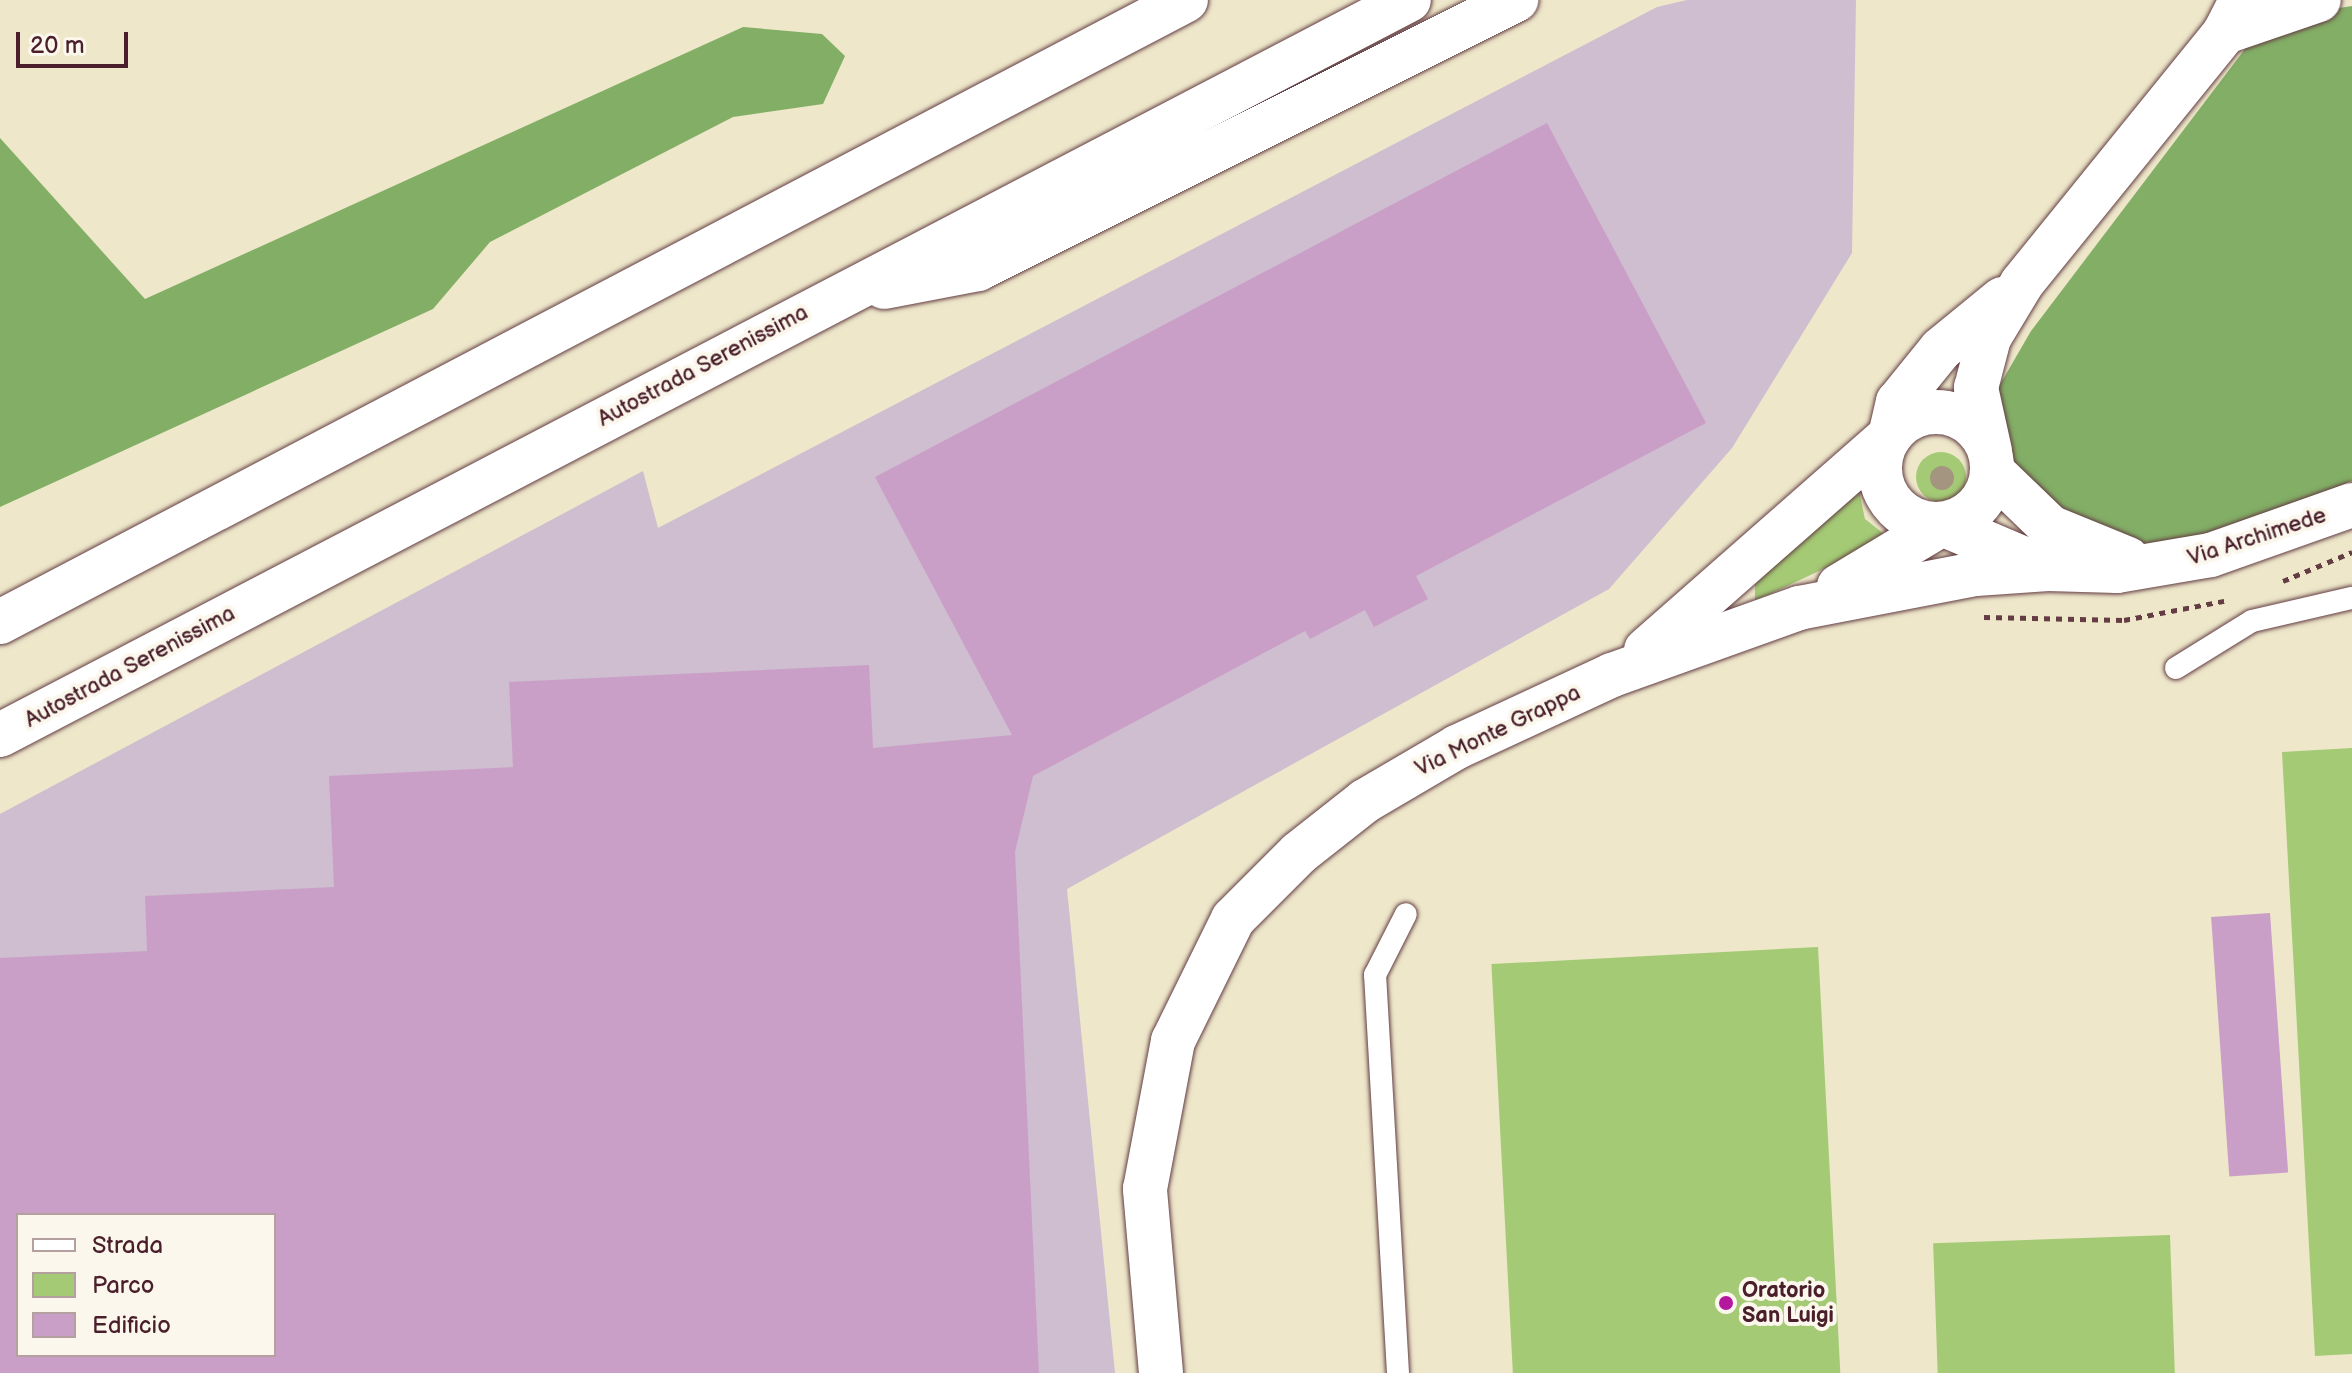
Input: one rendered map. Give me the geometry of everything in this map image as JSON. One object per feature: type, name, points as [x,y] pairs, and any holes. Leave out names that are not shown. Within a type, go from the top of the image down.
[{"type":"main road","points":[[0,622],[1186,0]]},
{"type":"main road","name":"Autostrada Serenissima","points":[[0,735],[834,297],[1409,0]]},
{"type":"main road","points":[[834,297],[978,269],[1516,0]]},
{"type":"main road","points":[[1942,524],[1977,507],[1992,461],[1977,375],[1989,338],[2022,283],[2233,16],[2319,0]]},
{"type":"main road","points":[[1890,436],[1892,411],[1941,349],[2022,283]]},
{"type":"main road","name":"Via Archimede","points":[[2161,566],[2063,535],[2016,501],[1992,461],[1978,429],[1945,412],[1920,414],[1890,436],[1882,453],[1883,489],[1907,517],[1942,524],[2048,569],[2161,566],[2352,505]]},
{"type":"main road","name":"Via Monte Grappa","points":[[1612,675],[1673,631],[1890,436]]},
{"type":"main road","name":"Via Monte Grappa","points":[[1799,608],[1942,524]]},
{"type":"main road","name":"Via Monte Grappa","points":[[1161,1373],[1145,1189],[1157,1107],[1173,1041],[1233,919],[1365,801],[1457,747],[1612,675],[1799,608],[1976,574],[2048,569]]},
{"type":"lane","points":[[2176,668],[2252,621],[2352,598]]},
{"type":"lane","points":[[1398,1373],[1375,975],[1406,914]]},
{"type":"path","points":[[2270,586],[2352,552]]},
{"type":"path","points":[[1970,617],[2124,620],[2229,599]]},
{"type":"shaded area","points":[[1687,0],[1856,0],[1852,253],[1732,448],[1609,589],[1067,889],[1115,1373],[0,1373],[0,814],[643,471],[658,528],[1657,7]]},
{"type":"green space","points":[[2352,6],[2352,481],[2211,536],[2153,546],[2091,531],[2004,462],[1998,388],[2031,331],[2248,45],[2326,10]]},
{"type":"green space","points":[[743,27],[822,34],[845,56],[823,104],[733,117],[490,242],[433,309],[0,507],[0,138],[145,299]]},
{"type":"green space","points":[[1941,452],[1959,459],[1966,477],[1959,495],[1941,502],[1923,495],[1916,477],[1923,459]]},
{"type":"green space","points":[[1858,487],[1865,519],[1889,538],[1755,601],[1755,584]]},
{"type":"green space","points":[[2352,748],[2352,1354],[2315,1356],[2282,752]]},
{"type":"green space","points":[[1818,947],[1840,1373],[1513,1373],[1491,964]]},
{"type":"green space","points":[[2170,1235],[2175,1373],[1938,1373],[1933,1243]]},
{"type":"building","points":[[1547,123],[1706,423],[1416,576],[1428,599],[1374,627],[1365,610],[1310,639],[1305,631],[1033,776],[1015,852],[1039,1373],[0,1373],[0,958],[147,951],[145,896],[334,887],[329,776],[513,767],[509,682],[869,665],[873,748],[1012,735],[875,477]]},
{"type":"building","points":[[2270,913],[2288,1172],[2229,1176],[2211,917]]},
{"type":"place","name":"Oratorio San Luigi","points":[[1726,1303]]}]
